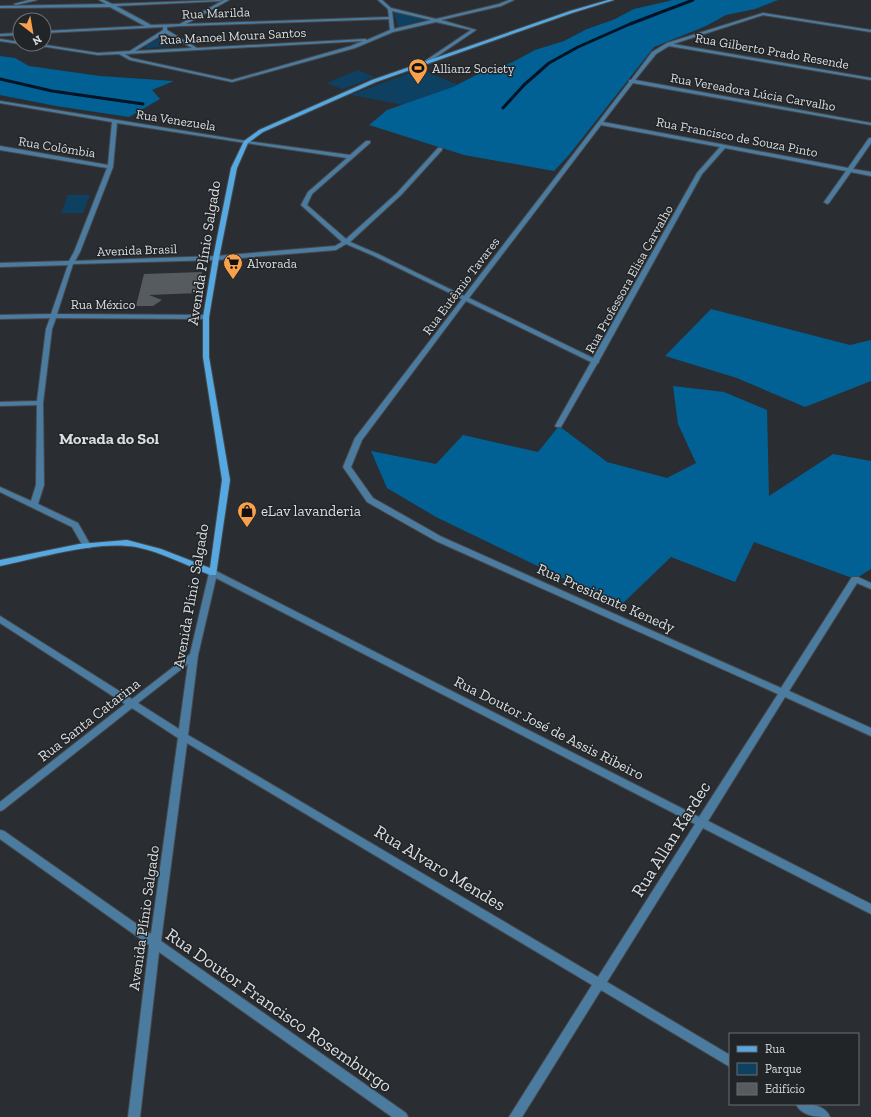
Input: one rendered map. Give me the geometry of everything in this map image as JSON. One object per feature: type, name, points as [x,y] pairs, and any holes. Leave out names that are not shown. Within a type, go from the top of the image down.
[{"type":"street","points":[[0,7],[35,0]]},
{"type":"street","points":[[101,0],[152,27]]},
{"type":"street","points":[[0,7],[112,6],[220,0]]},
{"type":"street","points":[[180,25],[226,0]]},
{"type":"street","points":[[382,0],[390,9],[474,30],[421,65]]},
{"type":"street","points":[[120,54],[130,59],[232,80],[353,47],[392,31],[500,5],[512,0]]},
{"type":"street","name":"Avenida Plínio Salgado","points":[[134,1117],[155,944],[194,655],[213,574],[226,480],[206,357],[206,316],[234,168],[246,142],[261,131],[374,81],[571,12],[612,0]]},
{"type":"street","points":[[390,9],[392,31]]},
{"type":"street","name":"Rua Eutêmio Tavares","points":[[347,466],[358,440],[464,299],[654,53],[668,44],[763,14],[871,31]]},
{"type":"street","name":"Rua Marilda","points":[[52,32],[152,27],[165,29],[180,25],[390,18]]},
{"type":"street","points":[[130,52],[165,29],[196,48]]},
{"type":"street","points":[[0,35],[12,34]]},
{"type":"street","points":[[0,40],[12,41]]},
{"type":"street","name":"Rua Manoel Moura Santos","points":[[52,47],[98,54],[120,54],[130,52],[196,48],[370,40]]},
{"type":"street","name":"Rua Gilberto Prado Resende","points":[[668,44],[871,79]]},
{"type":"street","name":"Rua Vereadora Lúcia Carvalho","points":[[631,81],[871,124]]},
{"type":"street","name":"Rua Venezuela","points":[[0,102],[246,142],[350,157]]},
{"type":"street","points":[[34,505],[40,485],[40,403],[49,329],[71,263],[77,252],[110,167],[115,121]]},
{"type":"street","name":"Rua Francisco de Souza Pinto","points":[[599,123],[871,174]]},
{"type":"street","points":[[827,202],[871,138]]},
{"type":"street","points":[[368,142],[310,193],[304,205],[346,242],[376,255],[596,362]]},
{"type":"street","name":"Rua Professora Elisa Carvalho","points":[[559,426],[700,173],[724,146]]},
{"type":"street","name":"Rua Colômbia","points":[[0,148],[110,167]]},
{"type":"street","points":[[346,242],[399,194],[440,149]]},
{"type":"street","name":"Avenida Brasil","points":[[0,265],[216,258],[336,248],[346,242]]},
{"type":"street","name":"Rua México","points":[[0,318],[54,316],[206,316]]},
{"type":"street","points":[[0,404],[40,403]]},
{"type":"street","name":"Rua Presidente Kenedy","points":[[347,466],[370,500],[439,539],[871,732]]},
{"type":"street","points":[[0,489],[75,525],[87,546]]},
{"type":"street","points":[[0,563],[87,546],[127,543],[147,547],[213,574]]},
{"type":"street","name":"Rua Doutor José de Assis Ribeiro","points":[[213,574],[871,909]]},
{"type":"street","name":"Rua Allan Kardec","points":[[515,1117],[855,579],[871,586]]},
{"type":"street","name":"Rua Alvaro Mendes","points":[[0,619],[184,737],[729,1060]]},
{"type":"street","name":"Rua Santa Catarina","points":[[0,807],[194,655]]},
{"type":"street","name":"Rua Doutor Francisco Rosemburgo","points":[[0,834],[402,1117]]},
{"type":"street","points":[[804,1105],[824,1117]]},
{"type":"green space","points":[[394,12],[428,19],[398,27]]},
{"type":"green space","points":[[166,35],[181,45],[146,48],[145,46]]},
{"type":"green space","name":"Allianz Society","points":[[420,69],[461,86],[415,107],[351,95]]},
{"type":"green space","points":[[358,70],[374,77],[342,89],[327,83]]},
{"type":"green space","points":[[68,195],[90,195],[83,213],[61,213]]},
{"type":"shaded area","points":[[673,0],[778,0],[755,9],[726,15],[706,26],[654,47],[569,155],[554,171],[464,155],[369,125],[387,110],[453,87],[480,73],[511,63],[535,50],[564,41],[587,29],[613,20],[634,9]]},
{"type":"shaded area","points":[[0,56],[15,58],[29,66],[100,76],[174,81],[152,90],[160,99],[129,117],[56,106],[0,95]]},
{"type":"shaded area","points":[[711,309],[850,345],[871,340],[871,381],[805,407],[737,378],[665,356]]},
{"type":"shaded area","points":[[673,386],[724,392],[767,410],[769,496],[833,454],[871,461],[871,569],[855,579],[754,542],[735,582],[671,557],[620,606],[436,517],[387,488],[371,451],[436,464],[463,435],[538,452],[559,426],[607,462],[667,478],[696,463],[678,424]]},
{"type":"building","points":[[202,272],[198,293],[149,295],[162,300],[153,306],[136,306],[144,274]]},
{"type":"waterway","points":[[503,108],[524,85],[549,63],[578,47],[630,24],[693,0]]},
{"type":"waterway","points":[[0,79],[52,91],[143,104]]},
{"type":"place","name":"Allianz Society","points":[[418,85]]},
{"type":"place","name":"Alvorada","points":[[233,280]]},
{"type":"place","name":"eLav lavanderia","points":[[247,528]]},
{"type":"district","name":"Morada do Sol","points":[[109,438]]}]
